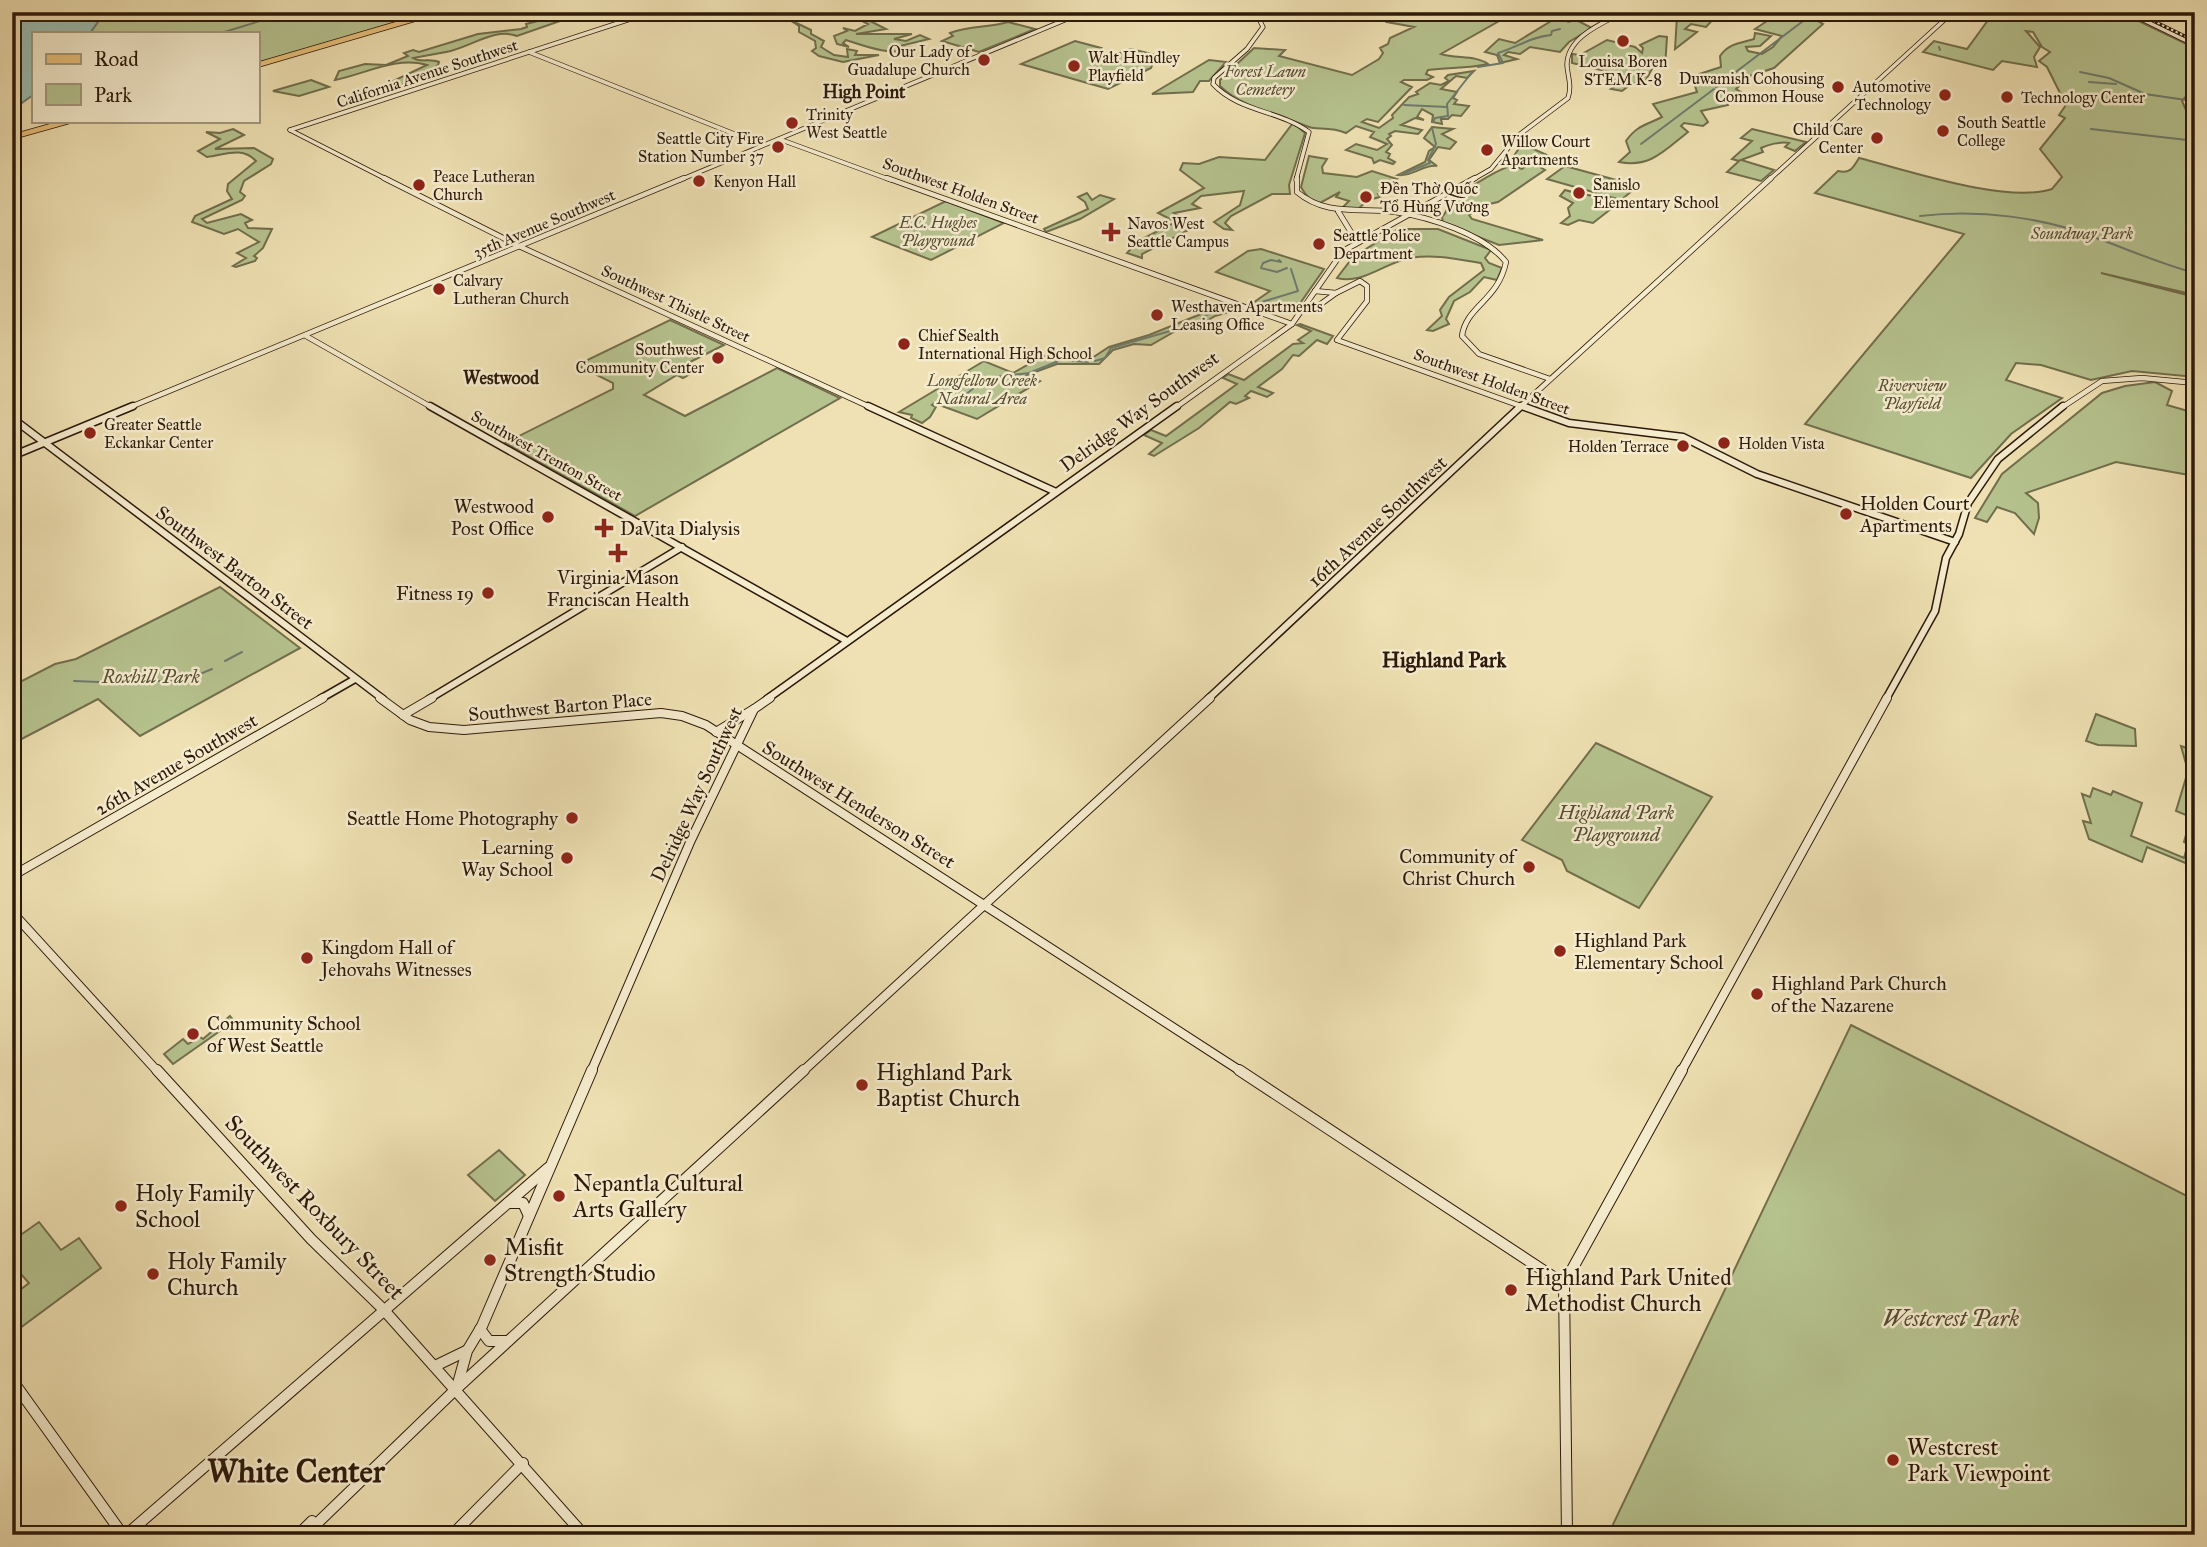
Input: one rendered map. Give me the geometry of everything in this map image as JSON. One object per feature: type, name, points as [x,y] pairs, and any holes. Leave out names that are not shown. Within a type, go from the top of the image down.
[{"type":"main road","points":[[259,64],[438,12]]},
{"type":"main road","points":[[12,137],[65,122]]},
{"type":"street","name":"California Avenue Southwest","points":[[290,130],[652,12]]},
{"type":"street","name":"35th Avenue Southwest","points":[[12,456],[1084,12]]},
{"type":"street","points":[[1247,12],[1258,17],[1263,24],[1252,42],[1214,78],[1213,84],[1233,101],[1290,120],[1307,130],[1309,141],[1296,190],[1307,201],[1338,211],[1385,211],[1409,215],[1493,247],[1506,262],[1503,279],[1494,295],[1464,322],[1461,332],[1471,348],[1497,361],[1550,380]]},
{"type":"street","name":"Delridge Way Southwest","points":[[456,1389],[467,1351],[480,1329],[736,744],[754,709],[1292,324],[1344,253],[1356,244],[1491,169],[1519,135],[1562,105],[1570,94],[1567,58],[1571,47],[1624,12]]},
{"type":"street","name":"16th Avenue Southwest","points":[[439,1406],[1520,407],[1791,162],[1822,138],[1953,12]]},
{"type":"street","points":[[2127,12],[2195,45]]},
{"type":"street","points":[[529,52],[762,146]]},
{"type":"street","name":"Southwest Thistle Street","points":[[290,130],[521,247],[1056,492]]},
{"type":"street","name":"Southwest Holden Street","points":[[779,139],[1292,324]]},
{"type":"street","points":[[1338,211],[1349,224],[1352,239],[1356,244]]},
{"type":"street","name":"Southwest Holden Street","points":[[1336,293],[1356,281],[1364,283],[1368,298],[1338,340],[1575,425],[1683,437],[1757,474],[1955,542]]},
{"type":"street","points":[[1315,291],[1336,293]]},
{"type":"street","points":[[1306,307],[1318,306],[1336,293]]},
{"type":"street","name":"Southwest Trenton Street","points":[[306,336],[847,641]]},
{"type":"street","points":[[1527,372],[1536,383],[1532,396]]},
{"type":"street","points":[[1567,1535],[1564,1284],[1935,611],[1947,555],[1955,542],[1968,503],[2003,453],[2087,388],[2110,379],[2133,377],[2195,383]]},
{"type":"street","name":"Southwest Barton Street","points":[[12,418],[403,715],[421,725],[444,730]]},
{"type":"street","points":[[403,715],[682,547]]},
{"type":"street","name":"26th Avenue Southwest","points":[[12,876],[355,679]]},
{"type":"street","points":[[716,732],[754,709]]},
{"type":"street","name":"Southwest Barton Place","points":[[444,730],[661,713],[698,721],[716,732]]},
{"type":"street","name":"Southwest Henderson Street","points":[[716,732],[985,903],[1564,1284]]},
{"type":"street","name":"Southwest Roxbury Street","points":[[12,912],[311,1239],[383,1309],[523,1463],[584,1535]]},
{"type":"street","points":[[12,1380],[125,1535],[551,1165]]},
{"type":"street","points":[[504,1205],[523,1203],[528,1209],[529,1217]]},
{"type":"street","points":[[480,1329],[489,1341],[509,1341]]},
{"type":"street","points":[[435,1366],[467,1351]]},
{"type":"street","points":[[298,1535],[439,1406]]},
{"type":"street","points":[[305,1535],[439,1406]]},
{"type":"street","points":[[452,1535],[523,1463]]},
{"type":"green space","points":[[105,12],[433,12],[259,63],[259,32],[91,32]]},
{"type":"green space","points":[[573,12],[594,12],[583,13],[517,36],[500,34],[455,50],[413,58],[439,62],[424,78],[392,88],[391,82],[427,65],[392,64],[335,80],[339,71],[365,64],[386,65],[408,56],[404,53],[413,50],[419,52],[478,34],[521,29],[527,27],[526,24]]},
{"type":"green space","name":"Forest Lawn Cemetery","points":[[1418,12],[1515,12],[1441,54],[1478,59],[1488,64],[1428,70],[1426,74],[1433,77],[1427,80],[1404,80],[1401,82],[1412,87],[1378,122],[1367,119],[1362,122],[1379,128],[1393,118],[1392,115],[1409,97],[1418,94],[1416,92],[1430,83],[1441,85],[1449,81],[1445,78],[1448,75],[1474,71],[1467,78],[1456,76],[1441,89],[1457,92],[1453,98],[1457,100],[1454,104],[1469,106],[1461,116],[1452,115],[1448,119],[1441,119],[1442,124],[1432,122],[1433,115],[1422,109],[1417,117],[1424,120],[1415,118],[1401,125],[1422,130],[1418,134],[1395,131],[1389,134],[1391,136],[1387,139],[1392,145],[1386,152],[1390,154],[1388,158],[1395,162],[1393,164],[1380,160],[1374,163],[1372,158],[1346,150],[1356,144],[1377,150],[1387,144],[1370,137],[1374,132],[1356,126],[1346,133],[1309,127],[1239,100],[1220,86],[1220,80],[1254,48],[1285,50],[1279,56],[1352,75],[1379,59],[1383,53],[1380,48],[1388,44],[1390,38],[1414,27],[1387,22],[1393,16],[1418,20],[1422,16]]},
{"type":"green space","points":[[1566,12],[1590,16],[1580,22],[1592,28],[1569,42],[1560,52],[1530,47],[1520,54],[1508,52],[1504,55],[1517,59],[1500,63],[1497,55],[1485,52],[1499,39],[1515,43]]},
{"type":"green space","points":[[1693,12],[1720,12],[1706,27],[1691,24],[1685,29],[1697,32],[1675,49],[1677,16],[1687,18]]},
{"type":"green space","points":[[1772,12],[1837,12],[1818,21],[1823,24],[1774,68],[1750,76],[1736,89],[1749,97],[1726,98],[1728,105],[1701,111],[1708,122],[1703,126],[1684,123],[1681,126],[1688,132],[1648,160],[1639,163],[1619,162],[1630,152],[1626,141],[1630,136],[1642,126],[1662,117],[1653,104],[1697,92],[1694,83],[1699,74],[1721,67],[1720,56],[1727,48],[1754,39],[1755,33],[1771,36],[1760,46],[1746,47],[1748,51],[1762,54],[1773,47],[1782,36],[1755,29],[1776,15]]},
{"type":"green space","points":[[1994,12],[2120,12],[2195,48],[2195,86],[2182,101],[2189,117],[2195,120],[2195,132],[2189,135],[2195,141],[2195,295],[2101,273],[2195,297],[2195,377],[2132,371],[2091,380],[2041,365],[2016,363],[2006,380],[2062,398],[2011,434],[1971,478],[1805,424],[1964,234],[1815,193],[1838,171],[1851,169],[1859,158],[1983,189],[2032,192],[2052,189],[2062,177],[2040,149],[2065,118],[2059,115],[2066,105],[2047,67],[2039,61],[2050,52],[2042,47],[2033,32],[2026,31],[2040,47],[2034,57],[2037,67],[2002,61],[1993,70],[1923,52],[1934,41],[1967,49]]},
{"type":"green space","points":[[864,15],[873,15],[868,20],[886,29],[856,34],[912,34],[894,39],[906,41],[920,35],[929,39],[896,47],[914,48],[897,51],[878,50],[846,40],[843,43],[849,47],[837,44],[834,36],[847,31],[843,28],[855,31],[868,24],[860,20],[868,16]]},
{"type":"green space","points":[[788,19],[811,30],[811,34],[824,41],[821,47],[834,55],[848,57],[847,49],[857,51],[855,55],[879,55],[843,62],[819,56],[812,51],[816,48],[815,41],[799,32],[799,26]]},
{"type":"green space","points":[[1008,22],[1035,29],[979,52],[942,41],[953,36],[950,33],[957,30]]},
{"type":"green space","points":[[1659,36],[1667,37],[1665,67],[1654,65],[1646,80],[1630,85],[1622,91],[1611,89],[1619,83],[1614,80],[1626,76],[1572,63],[1572,54],[1580,55],[1607,40],[1635,47],[1642,53],[1643,48],[1640,45]]},
{"type":"green space","points":[[1075,41],[1101,48],[1092,55],[1104,59],[1131,49],[1156,55],[1151,68],[1108,89],[1021,64]]},
{"type":"green space","points":[[1209,60],[1226,62],[1209,81],[1200,81],[1193,92],[1152,94]]},
{"type":"green space","points":[[311,80],[329,87],[299,96],[273,91]]},
{"type":"green space","points":[[1293,123],[1305,133],[1289,185],[1290,194],[1272,194],[1231,216],[1225,223],[1232,230],[1224,229],[1214,222],[1240,205],[1244,191],[1201,196],[1192,204],[1200,208],[1174,213],[1196,226],[1142,254],[1142,258],[1127,253],[1138,241],[1176,222],[1158,213],[1204,188],[1180,170],[1183,163],[1199,164],[1219,157],[1265,160]]},
{"type":"green space","points":[[1432,127],[1453,129],[1442,134],[1456,142],[1450,149],[1438,147],[1429,160],[1437,166],[1398,175],[1425,162],[1429,151],[1435,147],[1424,138]]},
{"type":"green space","points":[[233,129],[244,135],[215,149],[254,148],[273,159],[271,164],[244,181],[240,192],[245,196],[242,200],[202,219],[207,223],[241,214],[252,220],[245,223],[248,228],[272,229],[263,248],[254,256],[257,258],[255,261],[236,267],[233,266],[246,258],[237,253],[259,242],[238,229],[224,234],[192,222],[195,216],[232,199],[227,191],[228,184],[256,161],[245,154],[227,153],[207,157],[198,151],[220,139],[206,132],[220,133]]},
{"type":"green space","points":[[1752,129],[1806,142],[1795,151],[1785,147],[1789,143],[1770,145],[1761,148],[1763,152],[1741,160],[1774,170],[1761,181],[1727,172],[1739,161],[1732,159],[1752,141],[1741,138]]},
{"type":"green space","points":[[1522,144],[1547,155],[1532,162],[1545,170],[1498,202],[1485,205],[1469,215],[1472,219],[1543,240],[1499,245],[1443,223],[1442,217],[1450,203],[1465,191],[1507,167],[1522,169],[1529,164],[1520,157],[1511,160]]},
{"type":"green space","points":[[1309,156],[1327,159],[1322,167],[1323,173],[1357,177],[1372,171],[1397,179],[1391,183],[1395,185],[1378,194],[1380,197],[1368,200],[1358,209],[1341,209],[1349,201],[1336,197],[1340,192],[1320,203],[1311,199],[1301,187]]},
{"type":"green space","points":[[1565,166],[1638,186],[1621,200],[1547,179]]},
{"type":"green space","points":[[1565,190],[1621,201],[1593,223],[1579,220],[1568,225],[1561,223],[1570,216],[1568,208],[1573,203],[1560,196]]},
{"type":"green space","points":[[1087,193],[1092,200],[1100,195],[1114,199],[1080,219],[1046,232],[1044,229],[1088,209],[1085,202],[1078,197]]},
{"type":"green space","name":"E.C. Hughes Playground","points":[[946,201],[1004,223],[931,260],[872,237]]},
{"type":"green space","points":[[1398,229],[1438,229],[1491,250],[1485,258],[1489,263],[1502,268],[1497,280],[1484,277],[1470,292],[1454,301],[1446,319],[1449,324],[1433,331],[1427,330],[1442,316],[1440,310],[1449,297],[1484,270],[1481,263],[1419,257],[1400,261],[1355,279],[1337,278],[1353,257]]},
{"type":"green space","points":[[1261,249],[1324,269],[1294,312],[1268,302],[1259,308],[1250,305],[1270,291],[1216,272],[1248,251]]},
{"type":"green space","name":"Longfellow Creek Natural Area","points":[[1221,302],[1241,309],[1215,316],[1199,326],[1179,329],[1151,345],[1134,344],[1113,350],[1099,364],[1057,364],[1027,375],[1040,381],[977,419],[934,403],[932,405],[936,407],[930,417],[922,423],[911,418],[912,415],[899,412],[984,361],[1013,373],[1043,356],[1092,358],[1109,347],[1149,335],[1201,314]]},
{"type":"green space","points":[[670,320],[724,345],[670,372],[674,375],[689,366],[697,370],[683,378],[677,375],[644,395],[685,416],[777,368],[840,398],[635,516],[505,443],[613,389],[613,383],[577,365]]},
{"type":"green space","points":[[1297,325],[1333,336],[1327,344],[1317,340],[1299,356],[1293,355],[1282,369],[1258,387],[1273,393],[1267,397],[1251,391],[1245,396],[1249,398],[1236,404],[1230,402],[1199,428],[1154,456],[1149,454],[1162,443],[1144,435],[1151,430],[1166,436],[1237,384],[1223,378],[1228,374],[1244,380],[1293,344],[1303,343],[1298,340],[1311,331]]},
{"type":"green space","points":[[2155,382],[2172,391],[2167,405],[2195,413],[2195,476],[2116,462],[2026,493],[2038,503],[2039,518],[2034,534],[2015,513],[1997,507],[1987,522],[1975,518],[2002,474],[2102,393],[2125,386]]},
{"type":"green space","name":"Roxhill Park","points":[[220,587],[300,648],[140,736],[98,699],[12,744],[12,686],[55,664],[76,659]]},
{"type":"green space","points":[[2096,714],[2135,729],[2136,746],[2098,745],[2086,741]]},
{"type":"green space","name":"Highland Park Playground","points":[[1596,743],[1712,797],[1639,908],[1567,871],[1562,860],[1522,840]]},
{"type":"green space","points":[[2181,746],[2195,751],[2195,867],[2147,847],[2142,862],[2089,839],[2083,821],[2091,823],[2082,794],[2090,797],[2093,788],[2111,795],[2113,791],[2142,803],[2131,836],[2184,858],[2188,844],[2184,842],[2191,817],[2176,811],[2188,771]]},
{"type":"green space","points":[[230,1016],[234,1021],[173,1064],[164,1054],[183,1039],[188,1044],[200,1037],[203,1039]]},
{"type":"green space","name":"Westcrest Park","points":[[1851,1025],[2195,1200],[2195,1535],[1608,1535]]},
{"type":"green space","points":[[499,1150],[525,1175],[495,1201],[468,1175]]},
{"type":"green space","points":[[39,1222],[61,1250],[79,1238],[101,1268],[12,1334],[12,1296],[29,1283],[12,1264],[12,1241]]},
{"type":"water","points":[[12,12],[105,12],[91,32],[32,32],[32,96],[12,110]]},
{"type":"waterway","points":[[224,32],[289,12]]},
{"type":"waterway","points":[[1568,22],[1579,19],[1571,15],[1574,12]]},
{"type":"waterway","points":[[1716,87],[1815,12]]},
{"type":"waterway","points":[[1478,67],[1503,63],[1498,53],[1551,35],[1552,31],[1560,29]]},
{"type":"waterway","points":[[1433,122],[1435,118],[1448,116],[1447,104],[1473,71]]},
{"type":"waterway","points":[[2080,72],[2109,78],[2145,94],[2186,100]]},
{"type":"waterway","points":[[2089,82],[2116,84]]},
{"type":"waterway","points":[[1641,144],[1714,89]]},
{"type":"waterway","points":[[1404,105],[1447,107]]},
{"type":"waterway","points":[[1400,175],[1430,163],[1428,160],[1436,144],[1432,128]]},
{"type":"waterway","points":[[2091,129],[2187,140]]},
{"type":"waterway","points":[[1920,216],[1988,214],[2034,220],[2078,231],[2195,273]]},
{"type":"waterway","points":[[1279,260],[1281,262],[1271,260],[1263,263],[1261,268],[1277,272],[1287,268]]},
{"type":"waterway","points":[[1255,304],[1298,291],[1291,269]]},
{"type":"waterway","points":[[1095,361],[1105,358],[1111,348],[1198,323],[1206,315],[1226,308]]},
{"type":"waterway","points":[[953,405],[975,387],[995,377],[1029,373],[1061,360],[1088,362]]},
{"type":"waterway","points":[[225,661],[242,652]]},
{"type":"waterway","points":[[200,674],[212,669]]},
{"type":"waterway","points":[[74,681],[99,682],[118,674],[139,682],[180,680]]},
{"type":"railway","points":[[2135,12],[2195,41]]},
{"type":"place","name":"Louisa Boren STEM K-8","points":[[1623,41]]},
{"type":"place","name":"Our Lady of Guadalupe Church","points":[[984,60]]},
{"type":"place","name":"Walt Hundley Playfield","points":[[1074,66]]},
{"type":"place","name":"Duwamish Cohousing Common House","points":[[1838,87]]},
{"type":"place","name":"Automotive Technology","points":[[1945,95]]},
{"type":"place","name":"Technology Center","points":[[2007,97]]},
{"type":"place","name":"Trinity West Seattle","points":[[792,123]]},
{"type":"place","name":"South Seattle College","points":[[1943,131]]},
{"type":"place","name":"Child Care Center","points":[[1877,138]]},
{"type":"place","name":"Seattle City Fire Station Number 37","points":[[778,147]]},
{"type":"place","name":"Willow Court Apartments","points":[[1487,150]]},
{"type":"place","name":"Kenyon Hall","points":[[699,181]]},
{"type":"place","name":"Peace Lutheran Church","points":[[419,185]]},
{"type":"place","name":"Sanislo Elementary School","points":[[1579,193]]},
{"type":"place","name":"Đền Thờ Quốc Tổ Hùng Vương","points":[[1366,197]]},
{"type":"place","name":"Navos West Seattle Campus","points":[[1111,232]]},
{"type":"place","name":"Seattle Police Department","points":[[1319,244]]},
{"type":"place","name":"Calvary Lutheran Church","points":[[439,289]]},
{"type":"place","name":"Westhaven Apartments Leasing Office","points":[[1157,315]]},
{"type":"place","name":"Chief Sealth International High School","points":[[904,344]]},
{"type":"place","name":"Southwest Community Center","points":[[718,358]]},
{"type":"place","name":"Greater Seattle Eckankar Center","points":[[90,433]]},
{"type":"place","name":"Holden Vista","points":[[1724,443]]},
{"type":"place","name":"Holden Terrace","points":[[1683,446]]},
{"type":"place","name":"Holden Court Apartments","points":[[1846,514]]},
{"type":"place","name":"Westwood Post Office","points":[[548,517]]},
{"type":"place","name":"DaVita Dialysis","points":[[604,528]]},
{"type":"place","name":"Virginia Mason Franciscan Health","points":[[618,553]]},
{"type":"place","name":"Fitness 19","points":[[488,593]]},
{"type":"place","name":"Seattle Home Photography","points":[[572,818]]},
{"type":"place","name":"Learning Way School","points":[[567,858]]},
{"type":"place","name":"Community of Christ Church","points":[[1529,867]]},
{"type":"place","name":"Highland Park Elementary School","points":[[1560,951]]},
{"type":"place","name":"Kingdom Hall of Jehovahs Witnesses","points":[[307,958]]},
{"type":"place","name":"Highland Park Church of the Nazarene","points":[[1757,994]]},
{"type":"place","name":"Community School of West Seattle","points":[[193,1034]]},
{"type":"place","name":"Highland Park Baptist Church","points":[[862,1085]]},
{"type":"place","name":"Nepantla Cultural Arts Gallery","points":[[559,1196]]},
{"type":"place","name":"Holy Family School","points":[[121,1206]]},
{"type":"place","name":"Misfit Strength Studio","points":[[490,1260]]},
{"type":"place","name":"Holy Family Church","points":[[153,1274]]},
{"type":"place","name":"Highland Park United Methodist Church","points":[[1511,1290]]},
{"type":"place","name":"Westcrest Park Viewpoint","points":[[1893,1460]]},
{"type":"district","name":"High Point","points":[[864,92]]},
{"type":"district","name":"Westwood","points":[[501,378]]},
{"type":"district","name":"Highland Park","points":[[1444,660]]},
{"type":"district","name":"White Center","points":[[296,1471]]},
{"type":"park label","name":"Soundway Park","points":[[2082,233]]},
{"type":"park label","name":"Riverview Playfield","points":[[1912,394]]}]
